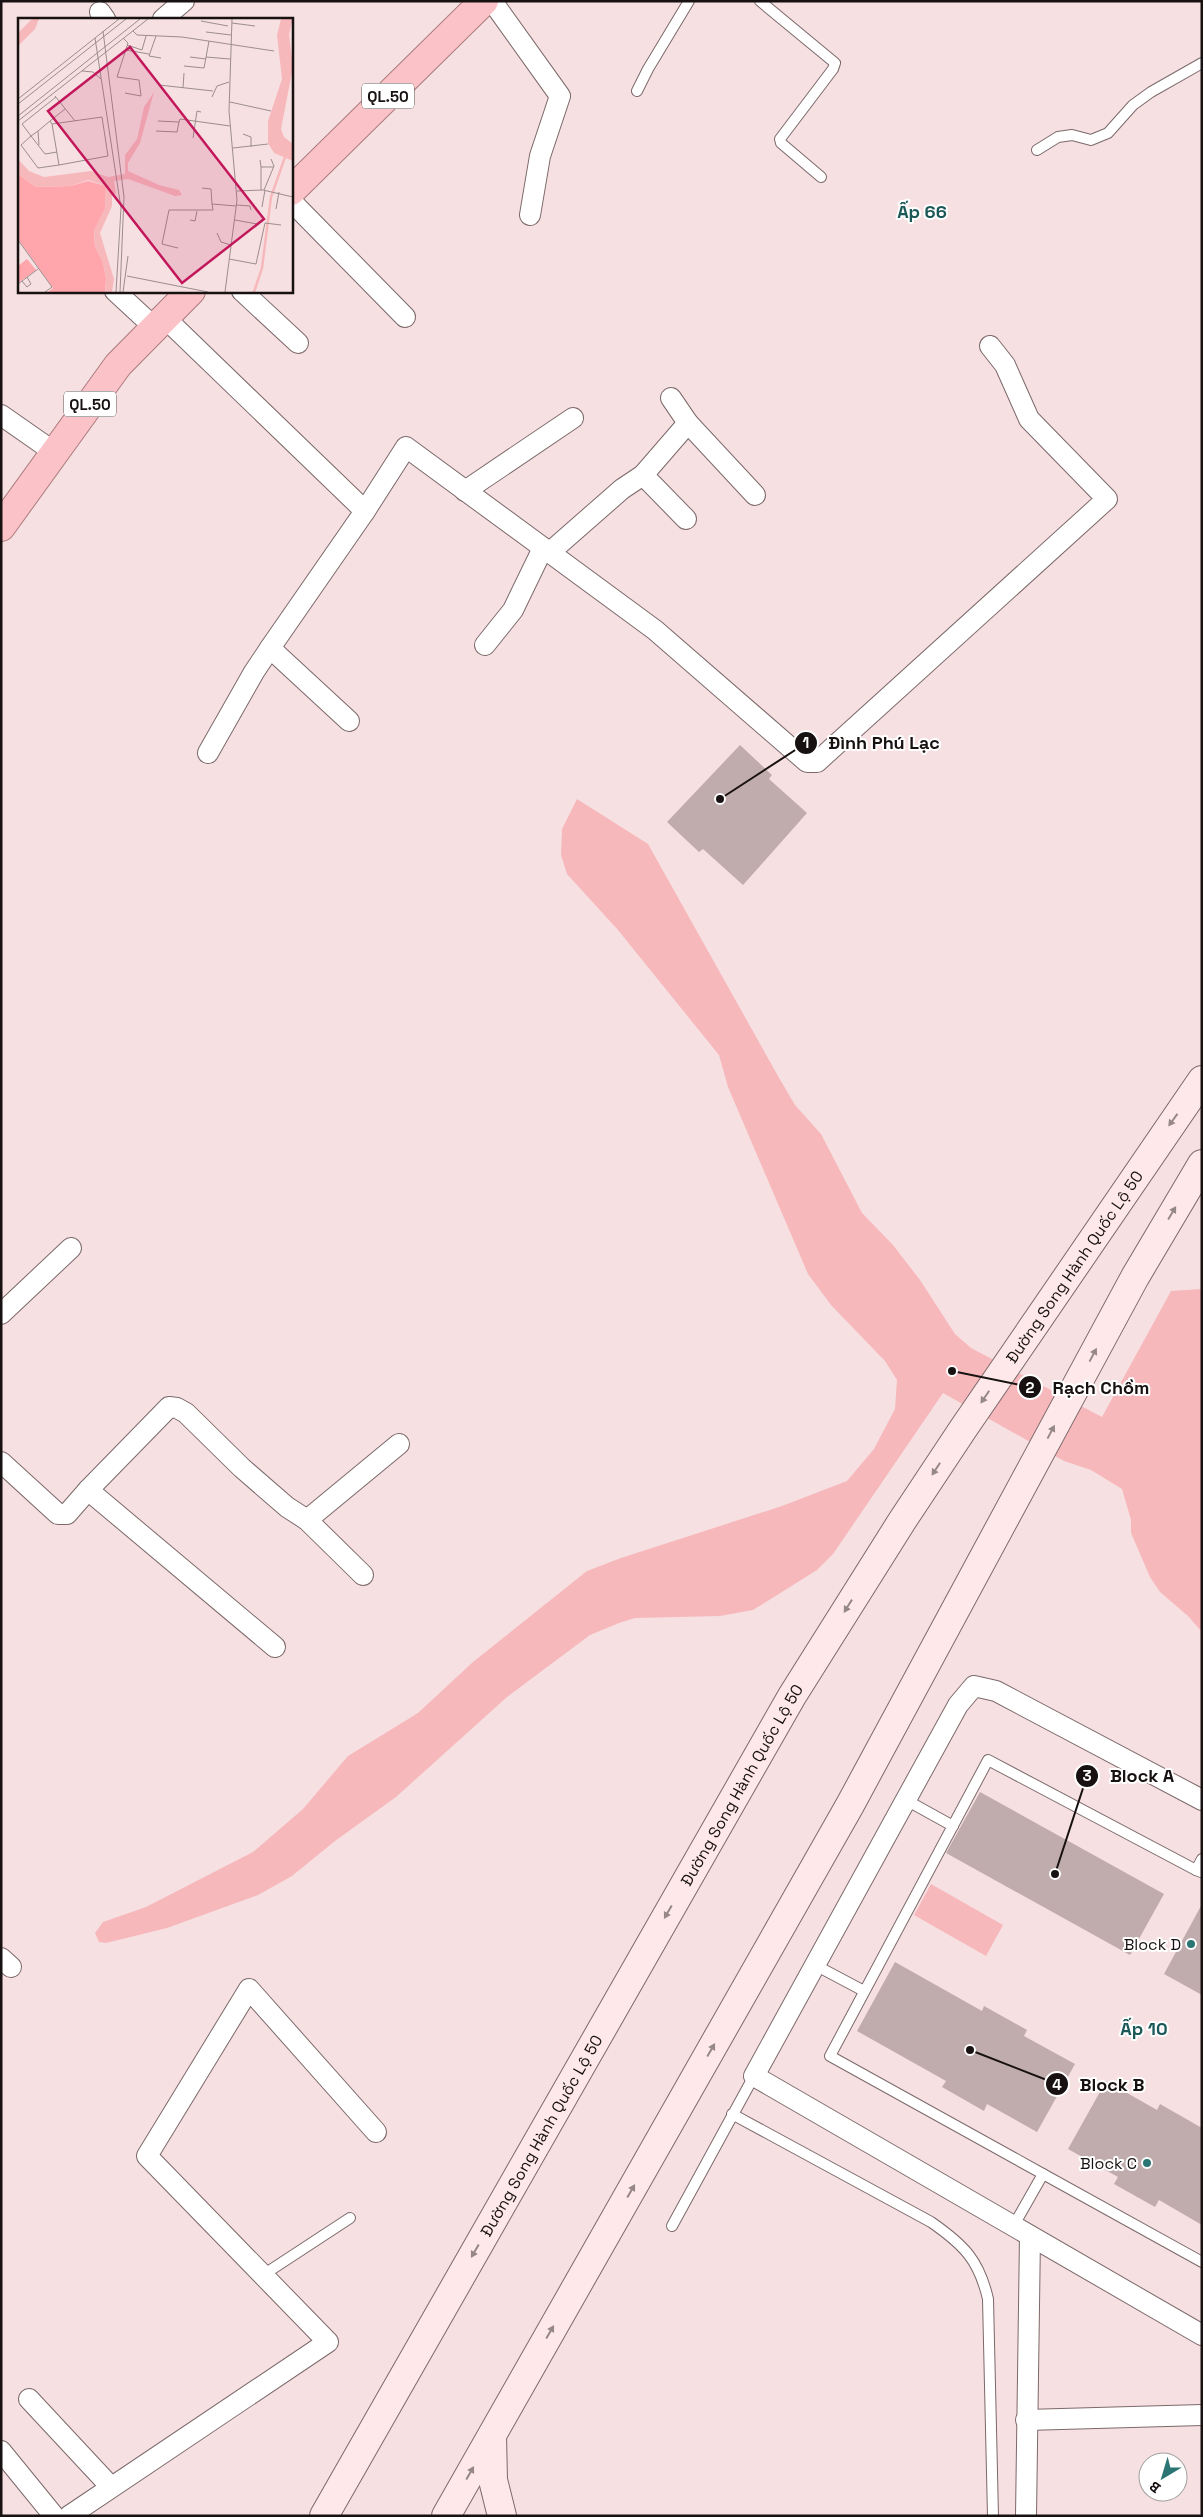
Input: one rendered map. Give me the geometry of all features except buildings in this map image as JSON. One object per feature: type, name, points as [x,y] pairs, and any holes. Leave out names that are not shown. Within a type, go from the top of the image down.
[{"type":"highway","name":"QL.50","points":[[292,190],[484,1]]},
{"type":"highway","name":"QL.50","points":[[1,527],[118,365],[190,292]]},
{"type":"main road","name":"Đường Song Hành Quốc Lộ 50","points":[[330,2511],[746,1776],[845,1610],[1006,1365],[1202,1080]]},
{"type":"main road","points":[[446,2516],[850,1805],[1135,1276],[1202,1164]]},
{"type":"main road","points":[[492,2434],[493,2480],[502,2516]]},
{"type":"street","points":[[164,18],[184,1]]},
{"type":"street","points":[[492,1],[560,96],[540,156],[530,215]]},
{"type":"street","points":[[292,202],[405,317]]},
{"type":"street","points":[[116,292],[160,323],[365,511]]},
{"type":"street","points":[[243,292],[298,343]]},
{"type":"street","points":[[208,753],[254,672],[365,511],[406,447],[655,630],[807,762],[817,762],[1107,499],[1029,418],[1006,365],[990,346]]},
{"type":"street","points":[[671,398],[688,424],[755,496]]},
{"type":"street","points":[[1,415],[54,452]]},
{"type":"street","points":[[466,491],[573,418]]},
{"type":"street","points":[[484,645],[513,610],[546,550],[643,474],[688,424]]},
{"type":"street","points":[[643,474],[686,519]]},
{"type":"street","points":[[270,648],[350,721]]},
{"type":"street","points":[[1,1314],[71,1248]]},
{"type":"street","points":[[1,1462],[58,1514],[67,1514],[168,1407],[176,1408],[186,1413],[257,1481],[307,1520],[363,1575]]},
{"type":"street","points":[[307,1520],[399,1444]]},
{"type":"street","points":[[88,1490],[275,1647]]},
{"type":"street","points":[[1202,1800],[996,1692],[974,1686],[958,1705],[754,2076],[1202,2335]]},
{"type":"street","points":[[69,2516],[328,2342],[147,2156],[249,1989],[376,2132]]},
{"type":"street","points":[[1022,2231],[1026,2516]]},
{"type":"street","points":[[29,2399],[111,2488]]},
{"type":"street","points":[[1026,2420],[1202,2415]]},
{"type":"street","points":[[1,2451],[54,2516]]},
{"type":"lane","points":[[637,91],[689,1]]},
{"type":"lane","points":[[760,1],[835,63],[833,69],[780,139],[781,143],[821,177]]},
{"type":"lane","points":[[1037,150],[1058,136],[1072,135],[1091,140],[1108,133],[1133,105],[1150,92],[1202,63]]},
{"type":"lane","points":[[1202,1859],[1199,1871],[988,1760],[830,2056],[1202,2262]]},
{"type":"lane","points":[[906,1800],[953,1826]]},
{"type":"lane","points":[[815,1965],[864,1991]]},
{"type":"lane","points":[[672,2226],[754,2076]]},
{"type":"lane","points":[[732,2114],[931,2222],[954,2238],[973,2257],[983,2278],[988,2299],[993,2516]]},
{"type":"lane","points":[[1022,2231],[1043,2174]]},
{"type":"lane","points":[[263,2275],[350,2218]]},
{"type":"shaded area","points":[[577,799],[648,844],[795,1105],[821,1134],[862,1213],[893,1245],[920,1280],[955,1334],[971,1348],[1102,1417],[1171,1291],[1202,1289],[1202,1632],[1188,1616],[1160,1592],[1150,1577],[1131,1533],[1131,1520],[1122,1489],[1091,1470],[1064,1461],[943,1393],[833,1554],[817,1570],[753,1610],[720,1616],[635,1618],[590,1635],[507,1697],[396,1797],[335,1841],[292,1876],[258,1895],[167,1928],[106,1943],[99,1942],[95,1933],[103,1922],[146,1907],[253,1852],[303,1809],[348,1756],[418,1713],[473,1662],[587,1571],[621,1558],[782,1506],[847,1481],[874,1449],[895,1409],[897,1380],[885,1361],[831,1305],[808,1274],[728,1087],[719,1055],[618,930],[567,874],[561,855],[562,829]]},
{"type":"shaded area","points":[[931,1884],[1003,1925],[986,1956],[914,1915]]},
{"type":"place","name":"Đình Phú Lạc","points":[[720,799]]},
{"type":"place","name":"Rạch Chồm","points":[[952,1371]]},
{"type":"place","name":"Block A","points":[[1055,1874]]},
{"type":"place","name":"Block D","points":[[1191,1944]]},
{"type":"place","name":"Block B","points":[[970,2050]]},
{"type":"place","name":"Block C","points":[[1147,2163]]},
{"type":"district","name":"Ấp 66","points":[[922,211]]},
{"type":"district","name":"Ấp 10","points":[[1144,2028]]}]
